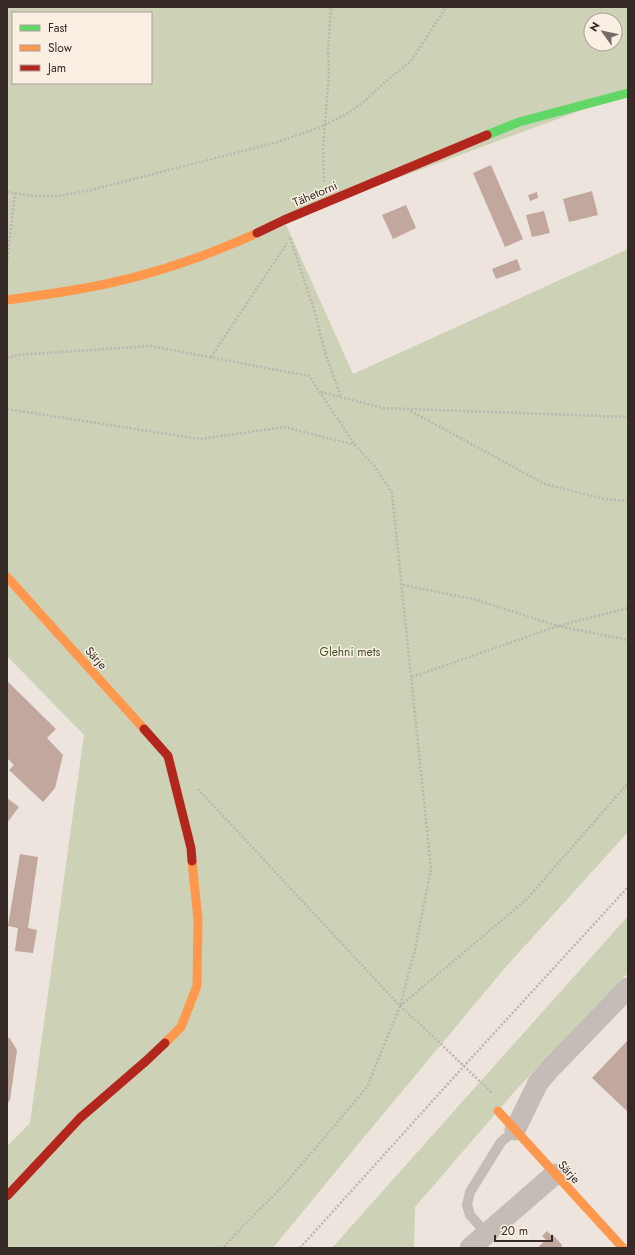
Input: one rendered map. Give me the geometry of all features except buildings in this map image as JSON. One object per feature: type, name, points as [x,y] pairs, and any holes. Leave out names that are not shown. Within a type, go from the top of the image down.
[{"type":"street","name":"Tähetorni","points":[[7,300],[75,290],[145,274],[228,246],[284,220],[518,122],[628,93]]},
{"type":"street","name":"Särje","points":[[7,577],[168,756],[191,848],[198,920],[197,986],[181,1027],[80,1118],[7,1196]]},
{"type":"street","points":[[516,1130],[538,1083],[628,988]]},
{"type":"street","name":"Särje","points":[[498,1111],[623,1248]]},
{"type":"street","points":[[470,1248],[555,1174]]},
{"type":"lane","points":[[486,1233],[470,1215],[467,1205],[470,1192],[501,1142],[516,1130]]},
{"type":"path","points":[[324,203],[323,147],[329,74],[328,50],[331,7]]},
{"type":"path","points":[[7,192],[33,196],[59,196],[91,190],[278,142],[325,125],[345,115],[365,101],[385,82],[411,61],[446,7]]},
{"type":"path","points":[[7,262],[16,193]]},
{"type":"path","points":[[284,220],[313,306],[326,356],[341,398]]},
{"type":"path","points":[[211,357],[290,238]]},
{"type":"path","points":[[7,358],[17,355],[150,346],[309,376],[355,445],[375,467],[392,493],[403,585],[431,869],[415,949],[400,1006],[367,1087],[285,1184],[223,1248]]},
{"type":"path","points":[[320,392],[383,408],[628,417]]},
{"type":"path","points":[[7,409],[200,439],[285,427],[355,445]]},
{"type":"path","points":[[406,409],[545,484],[604,499],[628,501]]},
{"type":"path","points":[[403,585],[477,600],[558,626],[628,640]]},
{"type":"path","points":[[412,677],[558,626],[628,608]]},
{"type":"path","points":[[400,1006],[526,900],[628,783]]},
{"type":"path","points":[[195,785],[400,1006],[496,1097],[498,1111]]},
{"type":"path","points":[[300,1248],[628,887]]},
{"type":"green space","name":"Glehni mets","points":[[7,7],[628,7],[628,93],[284,220],[353,374],[628,249],[628,832],[504,969],[273,1248],[7,1248],[7,1146],[30,1123],[84,735],[7,656]]},
{"type":"green space","points":[[628,916],[628,973],[514,1092],[415,1207],[414,1248],[332,1248]]},
{"type":"traffic: fast","points":[[487,135],[519,122],[628,93]]},
{"type":"traffic: slow","points":[[7,300],[57,293],[121,281],[190,260],[257,233]]},
{"type":"traffic: slow","points":[[7,577],[144,729]]},
{"type":"traffic: slow","points":[[165,1043],[181,1027],[197,986],[198,920],[192,861]]},
{"type":"traffic: slow","points":[[498,1111],[623,1248]]},
{"type":"traffic: jam","points":[[257,233],[284,220],[487,135]]},
{"type":"traffic: jam","points":[[144,729],[168,756],[191,848],[192,861]]},
{"type":"traffic: jam","points":[[7,1196],[80,1118],[165,1043]]}]
